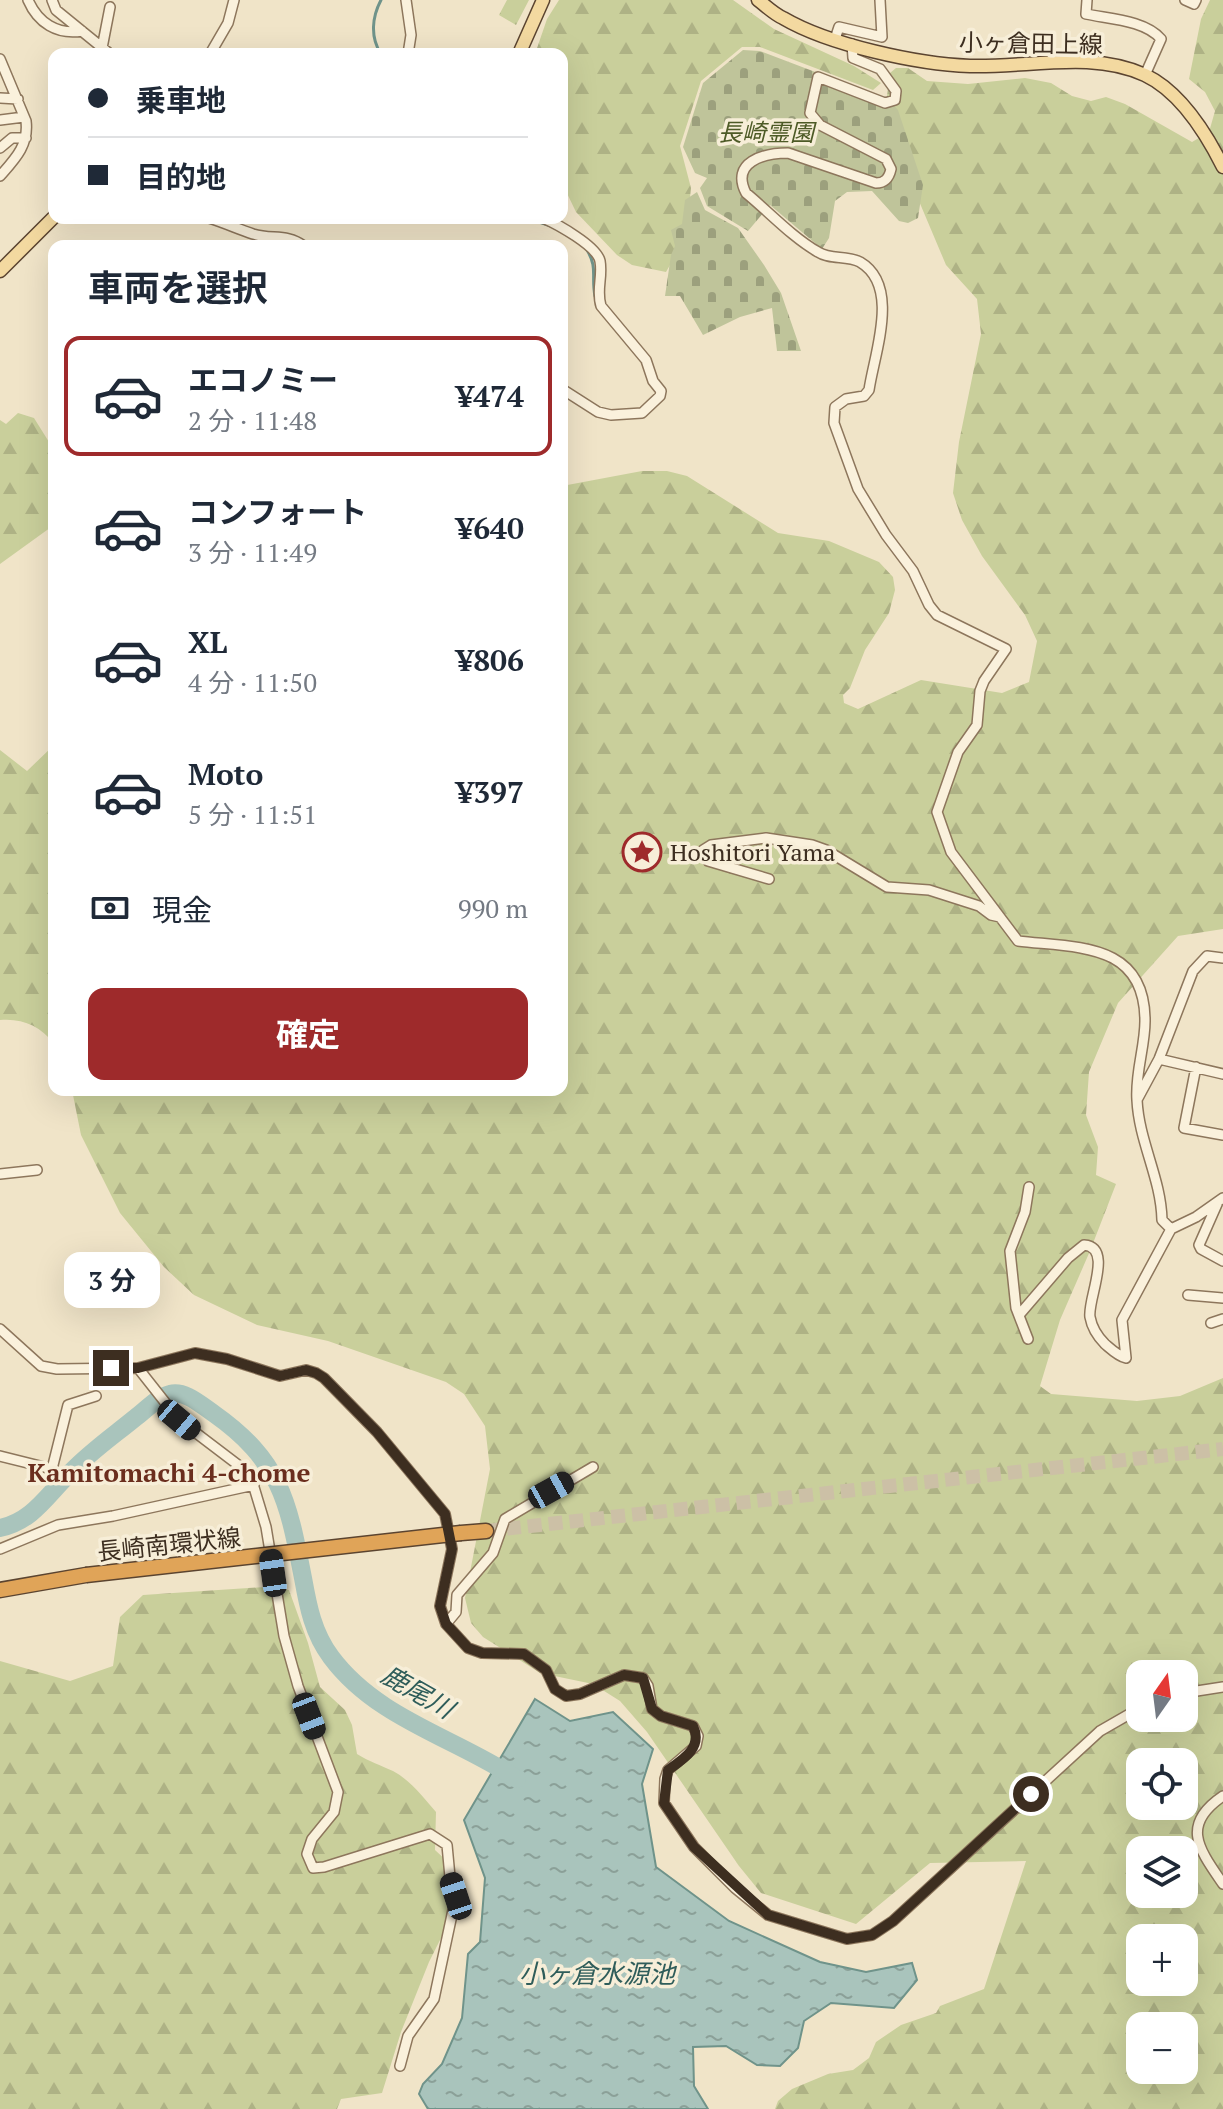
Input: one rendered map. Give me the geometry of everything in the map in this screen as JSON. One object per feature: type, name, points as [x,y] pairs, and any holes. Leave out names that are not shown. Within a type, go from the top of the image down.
[{"type":"highway","name":"長崎南環状線","points":[[0,1590],[86,1575],[486,1531]]},
{"type":"main road","points":[[522,48],[543,0]]},
{"type":"main road","name":"小ヶ倉田上線","points":[[758,0],[781,18],[887,55],[969,66],[1079,62],[1115,66],[1145,75],[1177,98],[1195,119],[1223,167]]},
{"type":"main road","points":[[0,271],[48,223]]},
{"type":"street","points":[[28,0],[42,21],[55,30],[69,33],[82,31]]},
{"type":"street","points":[[52,0],[56,10],[102,48]]},
{"type":"street","points":[[214,48],[228,23],[234,0]]},
{"type":"street","points":[[406,0],[411,35],[409,48]]},
{"type":"street","points":[[835,39],[839,27],[882,37],[880,0]]},
{"type":"street","points":[[1087,0],[1086,14],[1133,24],[1158,34],[1161,39],[1145,75]]},
{"type":"street","points":[[1185,0],[1194,4],[1196,0]]},
{"type":"street","points":[[106,48],[110,7]]},
{"type":"street","points":[[852,44],[853,58],[880,69],[896,91],[895,100],[885,103],[818,77],[810,113],[820,125],[886,159],[891,169],[888,178],[876,183],[788,153],[776,153],[752,160],[743,168],[741,179],[746,193],[804,242],[821,255],[850,257],[863,264],[875,275],[881,287],[881,327],[869,390],[864,396],[839,402],[835,407],[834,423],[858,489],[913,571],[929,605],[944,619],[1006,649],[984,681],[977,725],[958,752],[937,812],[951,852],[1018,941],[1085,947],[1111,957],[1130,969],[1142,990],[1145,1022],[1137,1101],[1145,1146],[1155,1172],[1162,1220],[1171,1229]]},
{"type":"street","points":[[0,59],[24,117],[26,138],[20,154],[0,176]]},
{"type":"street","points":[[0,98],[18,99]]},
{"type":"street","points":[[0,120],[24,117]]},
{"type":"street","points":[[0,148],[12,138],[26,138]]},
{"type":"street","points":[[232,224],[254,234],[296,240]]},
{"type":"street","points":[[554,224],[597,253],[600,262],[597,296],[601,306],[646,360],[653,381],[661,391],[660,396],[642,413],[611,415],[592,409],[568,393]]},
{"type":"street","points":[[769,879],[708,861],[703,850],[711,845],[766,838],[799,842],[826,850],[887,887],[929,890],[979,906],[991,915],[1000,917]]},
{"type":"street","points":[[1137,1101],[1159,1059],[1199,962],[1207,956],[1223,958]]},
{"type":"street","points":[[1159,1059],[1223,1074]]},
{"type":"street","points":[[1196,1067],[1184,1128],[1223,1135]]},
{"type":"street","points":[[0,1174],[37,1170]]},
{"type":"street","points":[[1028,1339],[1016,1308],[1010,1251],[1025,1212],[1029,1187]]},
{"type":"street","points":[[1019,1315],[1068,1258],[1084,1245],[1090,1245],[1096,1250],[1099,1262],[1089,1315],[1095,1333],[1118,1356],[1126,1358],[1122,1320],[1171,1229],[1196,1217],[1221,1199]]},
{"type":"street","points":[[1221,1199],[1199,1245],[1223,1261]]},
{"type":"street","points":[[1188,1295],[1223,1298]]},
{"type":"street","points":[[1211,1323],[1223,1319]]},
{"type":"street","points":[[0,1329],[41,1366],[57,1369],[138,1368],[195,1353],[227,1359],[280,1376],[306,1370],[324,1378],[377,1432],[445,1514],[452,1549],[440,1598],[446,1624],[468,1648],[482,1653],[524,1654],[546,1670],[555,1689],[566,1696],[580,1694],[624,1675],[643,1678],[652,1709],[661,1716],[693,1726],[698,1736],[696,1746],[668,1770],[664,1803],[694,1847],[768,1915],[847,1939],[872,1935],[893,1921],[1100,1731],[1126,1716]]},
{"type":"street","points":[[138,1368],[163,1404],[201,1439],[243,1466],[254,1485],[266,1527],[284,1636],[298,1686],[338,1792],[334,1812],[312,1839],[307,1854],[313,1868],[430,1834],[447,1845],[450,1877],[456,1896],[434,1999],[408,2036],[400,2066]]},
{"type":"street","points":[[0,1456],[52,1469],[68,1405],[96,1396]]},
{"type":"street","points":[[446,1624],[456,1612],[457,1595],[493,1553],[505,1519],[593,1467]]},
{"type":"street","points":[[0,1549],[58,1525],[254,1485]]},
{"type":"street","points":[[1198,1691],[1223,1687]]},
{"type":"street","points":[[1223,1796],[1205,1808],[1197,1834],[1207,1860],[1223,1884]]},
{"type":"green space","points":[[507,0],[529,0],[516,25],[499,15]]},
{"type":"green space","points":[[559,0],[733,0],[774,29],[854,66],[881,83],[873,90],[760,47],[742,47],[701,81],[680,146],[691,188],[686,237],[666,272],[632,265],[617,255],[576,212],[568,195],[568,48],[537,48],[547,19]]},
{"type":"green space","points":[[1210,0],[1223,0],[1223,929],[1178,936],[1118,1003],[1089,1072],[1086,1115],[1098,1147],[1096,1175],[1116,1184],[1060,1320],[1040,1386],[1051,1394],[1137,1401],[1180,1396],[1223,1378],[1223,2109],[775,2109],[778,2101],[792,2089],[828,2074],[853,2070],[869,2058],[876,2042],[901,2025],[936,2013],[940,2006],[984,1989],[1026,1861],[930,1863],[856,1924],[761,1893],[647,1732],[620,1701],[593,1684],[540,1673],[483,1637],[471,1623],[465,1598],[490,1469],[485,1426],[464,1394],[446,1382],[328,1341],[257,1325],[194,1295],[164,1267],[120,1213],[81,1135],[73,1096],[568,1096],[568,485],[642,471],[667,471],[687,476],[778,533],[829,541],[879,562],[893,577],[895,590],[889,613],[865,650],[850,688],[843,695],[844,703],[858,709],[921,680],[1002,693],[1029,682],[1037,641],[1025,615],[982,556],[962,520],[953,493],[959,442],[981,334],[977,299],[946,265],[897,149],[887,96],[890,73],[896,68],[908,68],[927,81],[968,84],[1025,78],[1051,83],[1072,96],[1091,101],[1106,97],[1125,104],[1192,142],[1209,132],[1215,111],[1205,92],[1189,79],[1201,19]]},
{"type":"green space","name":"長崎霊園","points":[[743,50],[760,51],[889,100],[898,110],[923,185],[918,218],[908,223],[899,221],[872,191],[847,192],[835,201],[829,238],[822,249],[770,205],[748,231],[707,206],[700,188],[707,178],[695,173],[683,147],[703,83]]},
{"type":"green space","points":[[697,192],[705,210],[738,228],[764,265],[781,293],[801,351],[777,351],[772,308],[740,317],[703,335],[680,296],[665,296],[675,246],[671,230],[682,224],[685,200]]},
{"type":"green space","points":[[18,413],[34,418],[48,440],[48,529],[0,564],[0,420],[6,424]]},
{"type":"green space","points":[[0,750],[27,771],[48,751],[48,1037],[30,1024],[0,1020]]},
{"type":"green space","points":[[265,1587],[289,1590],[320,1687],[345,1710],[352,1725],[357,1754],[399,1775],[436,1812],[435,1850],[450,1864],[450,1920],[429,1962],[401,2032],[382,2093],[341,2099],[337,2109],[0,2109],[0,1661],[70,1681],[113,1666],[120,1617],[143,1595]]},
{"type":"water","name":"小ヶ倉水源池","points":[[535,1699],[570,1721],[613,1712],[653,1749],[642,1784],[656,1867],[729,1921],[820,1962],[866,1972],[912,1963],[917,1980],[894,2008],[831,2003],[804,2021],[798,2048],[780,2066],[757,2065],[726,2046],[693,2047],[694,2086],[708,2109],[428,2109],[419,2094],[423,2084],[442,2064],[462,2018],[468,1954],[480,1942],[485,1878],[464,1820]]},
{"type":"waterway","points":[[378,48],[374,27],[381,0]]},
{"type":"waterway","points":[[545,224],[551,226]]},
{"type":"waterway","points":[[587,250],[593,267],[595,296]]},
{"type":"waterway","name":"鹿尾川","points":[[0,1528],[12,1525],[31,1513],[86,1458],[156,1401],[176,1393],[187,1396],[254,1448],[278,1485],[292,1526],[312,1619],[331,1657],[350,1678],[394,1712],[517,1779]]},
{"type":"tunnel","points":[[486,1531],[1223,1449]]},
{"type":"place","name":"Hoshitori Yama","points":[[642,852]]},
{"type":"district","name":"Kamitomachi 4-chome","points":[[169,1472]]},
{"type":"route","points":[[111,1368],[138,1368],[195,1353],[227,1359],[280,1376],[306,1370],[324,1378],[377,1432],[445,1514],[452,1549],[440,1606],[450,1631],[468,1648],[482,1653],[524,1654],[546,1670],[555,1689],[566,1696],[580,1694],[624,1675],[643,1678],[648,1686],[652,1709],[661,1716],[693,1726],[698,1736],[696,1746],[668,1770],[664,1803],[694,1847],[735,1888],[768,1915],[847,1939],[872,1935],[893,1921],[1031,1794]]}]
